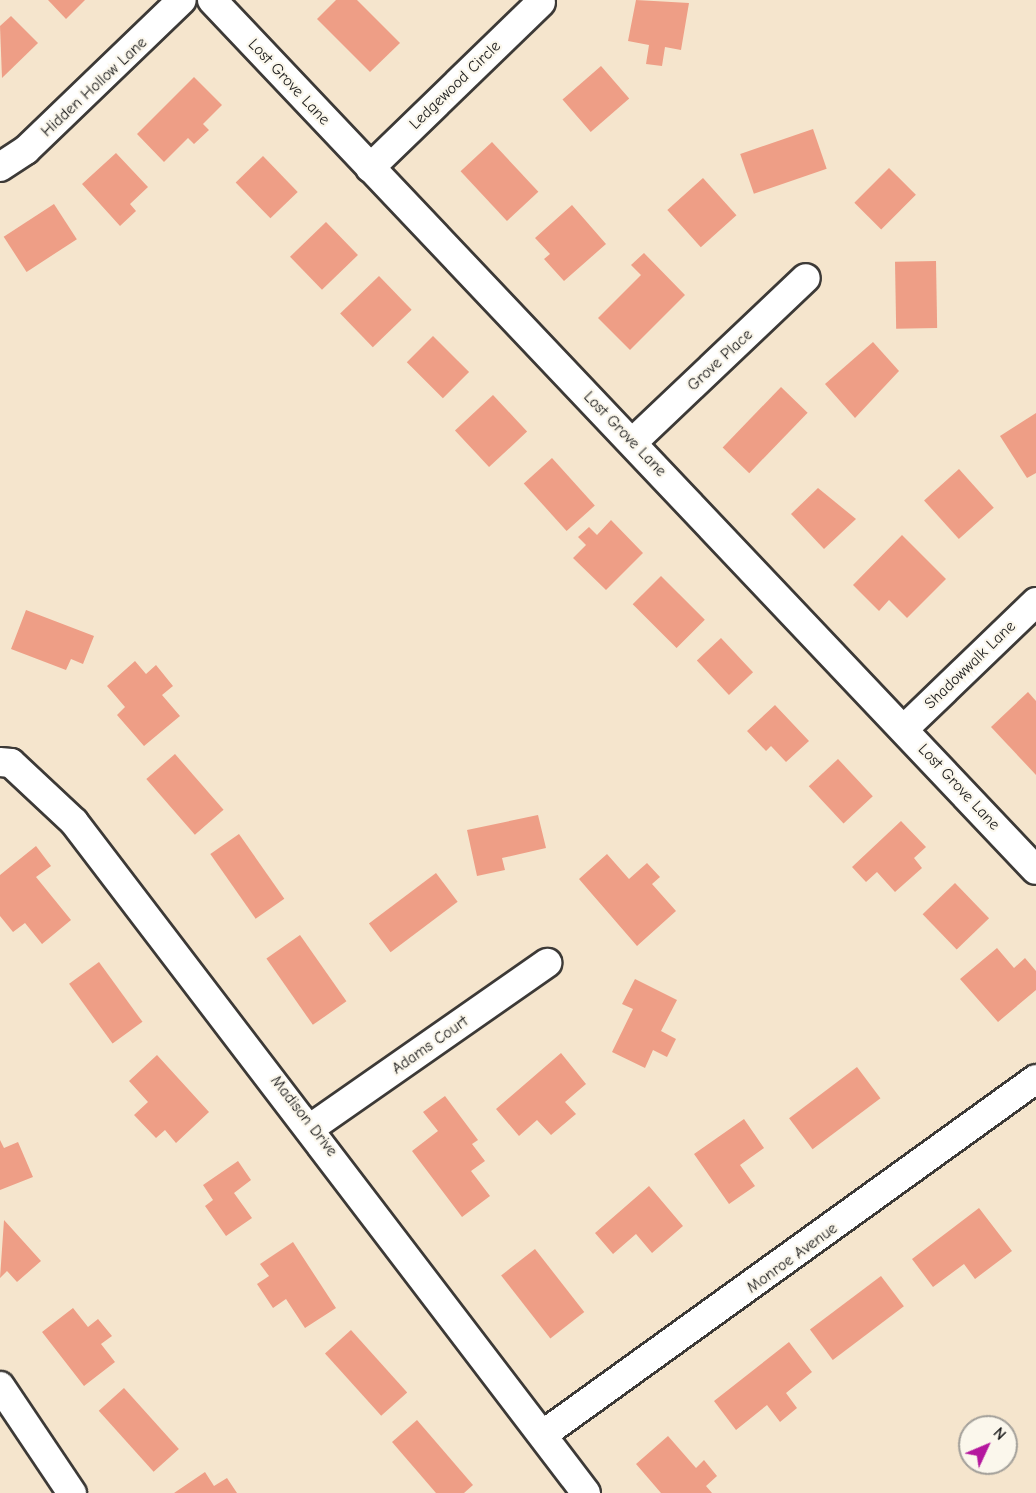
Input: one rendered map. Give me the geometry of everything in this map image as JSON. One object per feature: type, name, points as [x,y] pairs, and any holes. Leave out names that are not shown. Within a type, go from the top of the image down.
[{"type":"street","name":"Hidden Hollow Lane","points":[[0,167],[26,150],[182,0]]},
{"type":"street","name":"Lost Grove Lane","points":[[212,0],[1036,870]]},
{"type":"street","name":"Ledgewood Circle","points":[[370,168],[541,2]]},
{"type":"street","name":"Grove Place","points":[[633,442],[807,278]]},
{"type":"street","name":"Shadowwalk Lane","points":[[904,729],[1036,602]]},
{"type":"street","name":"Madison Drive","points":[[0,762],[11,763],[74,822],[312,1127],[544,1433],[586,1493]]},
{"type":"street","name":"Adams Court","points":[[312,1127],[548,963]]},
{"type":"street","name":"Monroe Avenue","points":[[544,1433],[1036,1079]]},
{"type":"street","points":[[0,1386],[72,1493]]},
{"type":"building","points":[[48,0],[85,0],[66,19]]},
{"type":"building","points":[[336,0],[357,0],[400,43],[370,72],[317,19]]},
{"type":"building","points":[[636,0],[689,3],[681,50],[665,47],[662,66],[646,64],[649,45],[628,41]]},
{"type":"building","points":[[11,16],[38,43],[2,78],[0,26]]},
{"type":"building","points":[[601,66],[629,98],[591,132],[563,99]]},
{"type":"building","points":[[194,77],[222,105],[203,124],[209,130],[194,144],[188,138],[164,162],[137,134]]},
{"type":"building","points":[[813,129],[827,169],[754,194],[740,154]]},
{"type":"building","points":[[492,142],[538,192],[507,221],[461,171]]},
{"type":"building","points":[[116,153],[148,187],[130,204],[136,211],[120,226],[82,184]]},
{"type":"building","points":[[263,156],[298,192],[270,218],[236,182]]},
{"type":"building","points":[[889,168],[916,195],[881,230],[854,203]]},
{"type":"building","points":[[703,178],[736,215],[701,247],[667,210]]},
{"type":"building","points":[[54,204],[77,239],[27,272],[4,237]]},
{"type":"building","points":[[572,205],[606,244],[564,281],[544,259],[550,254],[535,238]]},
{"type":"building","points":[[326,222],[358,255],[322,290],[290,257]]},
{"type":"building","points":[[644,253],[685,295],[630,350],[598,318],[641,275],[631,265]]},
{"type":"building","points":[[936,261],[937,328],[896,329],[895,262]]},
{"type":"building","points":[[379,276],[412,310],[373,347],[340,314]]},
{"type":"building","points":[[433,336],[469,372],[443,398],[407,362]]},
{"type":"building","points":[[873,342],[899,371],[855,418],[825,384]]},
{"type":"building","points":[[781,387],[808,413],[749,473],[723,447]]},
{"type":"building","points":[[493,395],[527,432],[489,467],[455,430]]},
{"type":"building","points":[[1036,413],[1036,473],[1027,478],[1000,436]]},
{"type":"building","points":[[552,458],[595,506],[567,531],[524,483]]},
{"type":"building","points":[[959,469],[994,508],[959,539],[924,500]]},
{"type":"building","points":[[818,488],[856,519],[824,549],[791,514]]},
{"type":"building","points":[[611,520],[643,553],[606,590],[573,558],[586,545],[578,537],[589,527],[597,535]]},
{"type":"building","points":[[902,535],[946,579],[907,618],[889,600],[879,611],[853,585]]},
{"type":"building","points":[[661,576],[705,620],[677,648],[633,604]]},
{"type":"building","points":[[26,610],[94,636],[83,664],[71,659],[66,670],[11,649]]},
{"type":"building","points":[[721,638],[753,672],[729,695],[697,661]]},
{"type":"building","points":[[135,661],[146,674],[156,665],[173,686],[162,695],[180,716],[144,746],[117,715],[125,707],[107,686]]},
{"type":"building","points":[[1028,692],[1036,701],[1036,775],[991,727]]},
{"type":"building","points":[[775,705],[809,741],[786,762],[771,746],[766,751],[747,731]]},
{"type":"building","points":[[175,754],[224,810],[195,835],[146,779]]},
{"type":"building","points":[[838,759],[873,796],[844,824],[809,786]]},
{"type":"building","points":[[538,815],[546,848],[502,858],[505,870],[477,876],[467,830]]},
{"type":"building","points":[[901,821],[926,847],[914,858],[922,868],[895,892],[877,872],[866,882],[852,867]]},
{"type":"building","points":[[239,834],[284,899],[256,919],[210,854]]},
{"type":"building","points":[[36,846],[51,866],[36,877],[71,920],[42,944],[25,923],[13,932],[0,916],[0,875]]},
{"type":"building","points":[[607,854],[629,879],[647,863],[660,877],[652,884],[676,911],[637,946],[579,879]]},
{"type":"building","points":[[436,873],[458,902],[391,952],[369,924]]},
{"type":"building","points":[[955,883],[989,918],[957,950],[923,914]]},
{"type":"building","points":[[300,935],[346,1001],[313,1025],[266,959]]},
{"type":"building","points":[[997,948],[1014,968],[1025,958],[1036,971],[1036,990],[998,1022],[960,979]]},
{"type":"building","points":[[99,962],[142,1022],[113,1044],[69,984]]},
{"type":"building","points":[[635,979],[677,1000],[661,1031],[676,1039],[667,1057],[653,1050],[645,1068],[612,1052],[633,1009],[622,1004]]},
{"type":"building","points":[[561,1053],[586,1084],[565,1102],[576,1114],[551,1135],[537,1120],[519,1136],[496,1109]]},
{"type":"building","points":[[157,1055],[209,1112],[176,1143],[165,1130],[156,1138],[134,1115],[148,1102],[129,1081]]},
{"type":"building","points":[[857,1067],[880,1098],[813,1149],[789,1118]]},
{"type":"building","points":[[445,1096],[478,1140],[472,1144],[485,1161],[471,1171],[490,1196],[462,1217],[412,1151],[438,1131],[423,1112]]},
{"type":"building","points":[[744,1119],[764,1148],[740,1165],[755,1186],[729,1204],[694,1154]]},
{"type":"building","points":[[0,1140],[4,1148],[18,1142],[33,1177],[0,1190]]},
{"type":"building","points":[[238,1161],[251,1180],[234,1193],[252,1218],[226,1236],[205,1206],[213,1200],[203,1185]]},
{"type":"building","points":[[649,1186],[683,1226],[652,1253],[636,1234],[613,1254],[595,1233]]},
{"type":"building","points":[[979,1208],[1012,1251],[975,1279],[964,1264],[933,1287],[912,1259]]},
{"type":"building","points":[[4,1220],[41,1261],[17,1282],[7,1271],[0,1278]]},
{"type":"building","points":[[293,1242],[336,1308],[305,1328],[286,1299],[273,1308],[257,1284],[269,1276],[260,1264]]},
{"type":"building","points":[[535,1249],[584,1312],[550,1339],[501,1275]]},
{"type":"building","points":[[881,1276],[904,1306],[833,1360],[810,1330]]},
{"type":"building","points":[[73,1308],[88,1327],[98,1319],[112,1336],[101,1344],[115,1362],[84,1386],[42,1332]]},
{"type":"building","points":[[351,1330],[407,1392],[381,1416],[325,1353]]},
{"type":"building","points":[[789,1342],[812,1372],[786,1393],[797,1408],[780,1422],[767,1405],[736,1430],[714,1401]]},
{"type":"building","points":[[124,1388],[179,1449],[154,1472],[99,1411]]},
{"type":"building","points":[[417,1420],[473,1485],[464,1493],[436,1493],[392,1442]]},
{"type":"building","points":[[668,1436],[696,1468],[704,1460],[717,1476],[706,1486],[712,1493],[661,1493],[636,1464]]},
{"type":"building","points":[[205,1472],[214,1486],[227,1478],[237,1493],[174,1493]]}]
